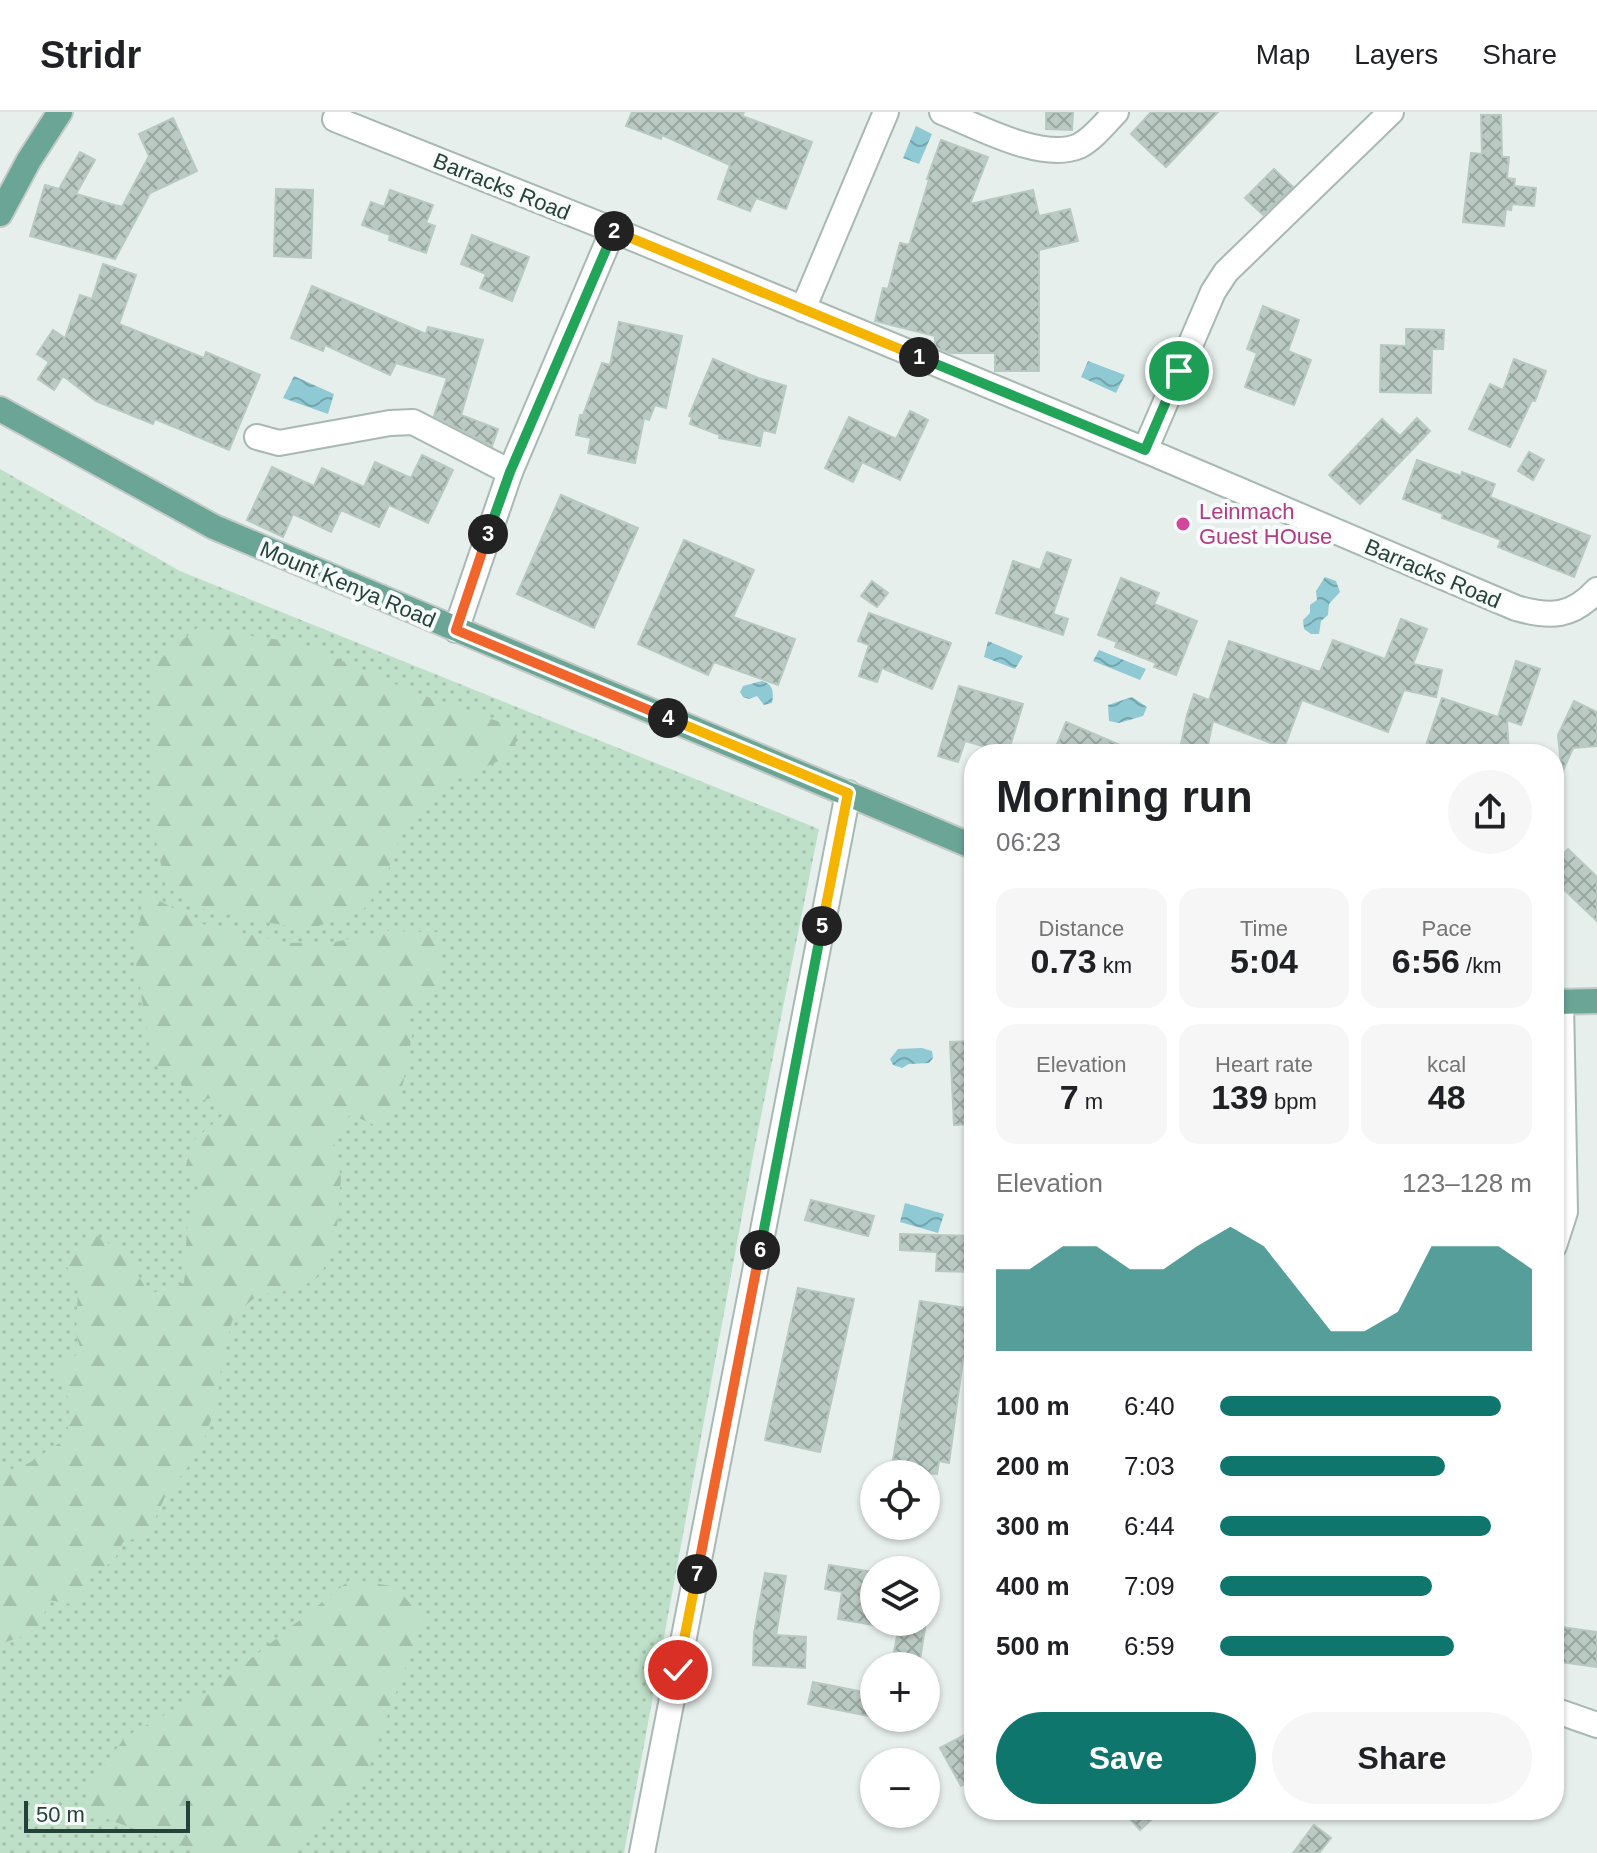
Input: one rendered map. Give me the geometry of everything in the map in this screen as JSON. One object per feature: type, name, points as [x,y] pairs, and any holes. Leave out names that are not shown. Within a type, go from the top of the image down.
[{"type":"main road","points":[[0,214],[60,112]]},
{"type":"main road","name":"Mount Kenya Road","points":[[0,409],[214,527],[964,843]]},
{"type":"main road","points":[[1564,1002],[1597,1001]]},
{"type":"street","points":[[803,309],[886,112]]},
{"type":"street","points":[[942,112],[1018,143],[1058,150],[1083,144],[1116,112]]},
{"type":"street","points":[[1145,450],[1213,292],[1226,272],[1391,112]]},
{"type":"street","name":"Barracks Road","points":[[335,119],[613,230],[1145,450],[1516,608],[1534,613],[1564,613],[1578,607],[1597,590]]},
{"type":"street","points":[[456,630],[510,472],[613,230]]},
{"type":"street","points":[[257,437],[279,443],[390,423],[413,422],[510,472]]},
{"type":"street","points":[[642,1853],[848,793]]},
{"type":"street","points":[[1564,1182],[1564,1215]]},
{"type":"street","points":[[1564,1713],[1597,1725]]},
{"type":"green space","points":[[0,469],[180,571],[819,829],[754,1151],[624,1853],[0,1853]]},
{"type":"green space","points":[[197,628],[301,643],[416,693],[517,728],[515,754],[452,781],[405,824],[382,887],[363,910],[310,929],[203,909],[166,887],[151,819],[154,664]]},
{"type":"green space","points":[[143,892],[203,924],[288,943],[335,942],[386,931],[439,932],[438,989],[407,1014],[412,1035],[398,1110],[374,1125],[350,1114],[334,1142],[341,1178],[336,1240],[321,1275],[299,1289],[258,1295],[234,1315],[222,1357],[218,1400],[200,1451],[165,1497],[148,1535],[123,1542],[113,1563],[88,1571],[92,1590],[70,1604],[49,1600],[38,1631],[0,1644],[0,1473],[29,1463],[67,1438],[70,1402],[56,1372],[81,1351],[76,1333],[78,1289],[64,1261],[90,1232],[126,1254],[149,1294],[184,1283],[187,1229],[198,1187],[186,1165],[194,1140],[223,1115],[214,1097],[191,1104],[178,1078],[152,1062],[136,963]]},
{"type":"green space","points":[[351,1579],[397,1587],[423,1620],[366,1774],[318,1827],[289,1853],[203,1853],[87,1812],[89,1787],[125,1737],[217,1686]]},
{"type":"water","points":[[916,126],[932,134],[919,164],[903,158]]},
{"type":"water","points":[[1088,361],[1125,375],[1116,393],[1081,377]]},
{"type":"water","points":[[294,376],[334,394],[328,414],[283,398]]},
{"type":"water","points":[[1325,577],[1336,581],[1340,592],[1329,604],[1328,615],[1321,621],[1319,634],[1311,634],[1304,629],[1303,620],[1310,613],[1310,605],[1317,600],[1316,591]]},
{"type":"water","points":[[988,641],[1023,656],[1015,669],[984,657]]},
{"type":"water","points":[[1099,650],[1146,669],[1140,680],[1093,661]]},
{"type":"water","points":[[762,681],[772,689],[772,703],[764,705],[757,696],[749,699],[743,697],[740,692],[743,686]]},
{"type":"water","points":[[1132,697],[1147,707],[1143,716],[1119,723],[1109,721],[1108,705]]},
{"type":"water","points":[[922,1048],[932,1051],[933,1058],[929,1063],[909,1064],[902,1068],[893,1065],[890,1059],[898,1049]]},
{"type":"water","points":[[905,1203],[944,1214],[938,1233],[900,1222]]},
{"type":"building","points":[[632,112],[744,112],[742,116],[812,142],[786,209],[756,198],[750,211],[718,199],[730,165],[662,135],[661,139],[626,126]]},
{"type":"building","points":[[1046,112],[1073,112],[1072,130],[1046,129]]},
{"type":"building","points":[[1151,112],[1218,112],[1166,167],[1131,134]]},
{"type":"building","points":[[1481,115],[1501,115],[1502,157],[1509,157],[1507,178],[1515,179],[1514,186],[1536,188],[1534,206],[1512,204],[1511,210],[1506,209],[1504,226],[1463,222],[1471,153],[1482,154]]},
{"type":"building","points":[[173,118],[197,171],[150,193],[115,259],[30,236],[45,185],[59,189],[80,152],[95,160],[76,194],[122,207],[149,156],[139,134]]},
{"type":"building","points":[[941,140],[988,157],[970,204],[1033,190],[1039,216],[1070,209],[1078,241],[1039,250],[1039,371],[995,371],[995,353],[951,353],[935,347],[935,336],[875,321],[883,288],[888,289],[900,243],[909,245]]},
{"type":"building","points":[[1274,169],[1293,187],[1263,215],[1245,198]]},
{"type":"building","points":[[276,189],[313,190],[311,258],[274,256]]},
{"type":"building","points":[[390,190],[433,205],[426,223],[435,226],[426,253],[389,240],[390,235],[362,225],[371,202],[384,207]]},
{"type":"building","points":[[472,235],[529,257],[512,301],[480,288],[486,274],[461,264]]},
{"type":"building","points":[[103,264],[136,275],[119,324],[204,358],[206,352],[260,375],[229,450],[155,419],[153,424],[96,401],[63,376],[54,390],[38,379],[49,362],[37,354],[53,330],[65,338],[80,295],[92,299]]},
{"type":"building","points":[[312,286],[426,334],[428,327],[483,340],[461,415],[498,429],[492,446],[434,416],[447,378],[396,363],[390,375],[325,345],[323,351],[291,338]]},
{"type":"building","points":[[1263,306],[1299,320],[1288,351],[1311,360],[1294,405],[1245,387],[1257,353],[1247,349]]},
{"type":"building","points":[[619,322],[682,336],[666,408],[655,405],[649,420],[644,418],[635,463],[588,453],[591,438],[576,435],[580,415],[583,415],[602,363],[610,365]]},
{"type":"building","points":[[1406,329],[1444,330],[1443,349],[1432,349],[1431,393],[1380,392],[1381,345],[1406,346]]},
{"type":"building","points":[[713,359],[786,386],[775,433],[763,430],[760,446],[719,438],[720,435],[690,424],[692,417],[689,416]]},
{"type":"building","points":[[1514,359],[1546,371],[1535,401],[1532,400],[1510,447],[1469,429],[1490,384],[1503,390]]},
{"type":"building","points":[[910,411],[928,420],[900,480],[862,462],[853,482],[825,468],[849,417],[896,439]]},
{"type":"building","points":[[1417,418],[1430,431],[1360,504],[1329,475],[1382,419],[1400,436]]},
{"type":"building","points":[[1529,452],[1544,460],[1533,480],[1518,471]]},
{"type":"building","points":[[422,455],[453,470],[428,523],[389,505],[379,527],[341,510],[331,532],[293,514],[283,537],[247,520],[272,467],[314,486],[322,468],[364,487],[375,462],[411,478]]},
{"type":"building","points":[[1417,460],[1495,484],[1490,497],[1590,536],[1574,577],[1498,547],[1501,540],[1442,518],[1443,514],[1403,499]]},
{"type":"building","points":[[561,495],[638,528],[594,628],[517,594]]},
{"type":"building","points":[[684,540],[754,570],[733,617],[795,639],[778,685],[714,662],[708,675],[638,644]]},
{"type":"building","points":[[1047,552],[1071,560],[1053,614],[1068,619],[1063,635],[996,613],[1013,561],[1040,570]]},
{"type":"building","points":[[1121,578],[1159,593],[1154,604],[1197,621],[1176,675],[1154,667],[1156,663],[1115,647],[1117,642],[1098,635]]},
{"type":"building","points":[[872,581],[888,593],[877,607],[861,596]]},
{"type":"building","points":[[869,613],[951,643],[932,689],[882,668],[877,682],[859,676],[869,645],[858,641]]},
{"type":"building","points":[[1401,619],[1427,629],[1413,664],[1442,670],[1436,697],[1404,690],[1388,732],[1302,700],[1286,744],[1273,744],[1213,721],[1208,744],[1181,744],[1194,694],[1209,700],[1229,641],[1320,672],[1333,640],[1385,659]]},
{"type":"building","points":[[1516,661],[1540,669],[1521,725],[1507,720],[1508,744],[1426,744],[1442,698],[1498,717]]},
{"type":"building","points":[[959,686],[1023,704],[1011,744],[965,741],[958,762],[938,756]]},
{"type":"building","points":[[1574,701],[1597,712],[1597,746],[1573,748],[1564,768],[1564,744],[1559,744],[1558,735]]},
{"type":"building","points":[[1066,722],[1118,744],[1057,744]]},
{"type":"building","points":[[1568,849],[1597,877],[1597,921],[1564,890],[1564,853]]},
{"type":"building","points":[[964,1041],[964,1124],[954,1125],[950,1042]]},
{"type":"building","points":[[811,1200],[874,1216],[868,1236],[805,1220]]},
{"type":"building","points":[[900,1234],[964,1236],[964,1272],[936,1271],[937,1252],[900,1250]]},
{"type":"building","points":[[798,1288],[854,1299],[820,1452],[765,1440]]},
{"type":"building","points":[[920,1301],[964,1308],[964,1359],[949,1463],[940,1460],[893,1460]]},
{"type":"building","points":[[829,1565],[860,1570],[860,1623],[838,1619],[842,1592],[825,1589]]},
{"type":"building","points":[[765,1573],[786,1576],[776,1635],[806,1637],[805,1668],[753,1665],[754,1633]]},
{"type":"building","points":[[1564,1627],[1597,1632],[1597,1667],[1564,1663]]},
{"type":"building","points":[[897,1636],[924,1636],[921,1652],[894,1652]]},
{"type":"building","points":[[813,1682],[860,1691],[860,1714],[808,1704]]},
{"type":"building","points":[[964,1735],[964,1784],[961,1786],[940,1748]]},
{"type":"building","points":[[1131,1820],[1151,1820],[1140,1830]]},
{"type":"building","points":[[1314,1825],[1331,1838],[1319,1853],[1293,1853]]},
{"type":"place","name":"Leinmach Guest HOuse","points":[[1183,524]]},
{"type":"route","points":[[678,1670],[848,793],[456,630],[510,472],[613,230],[1145,450],[1179,371]]}]
